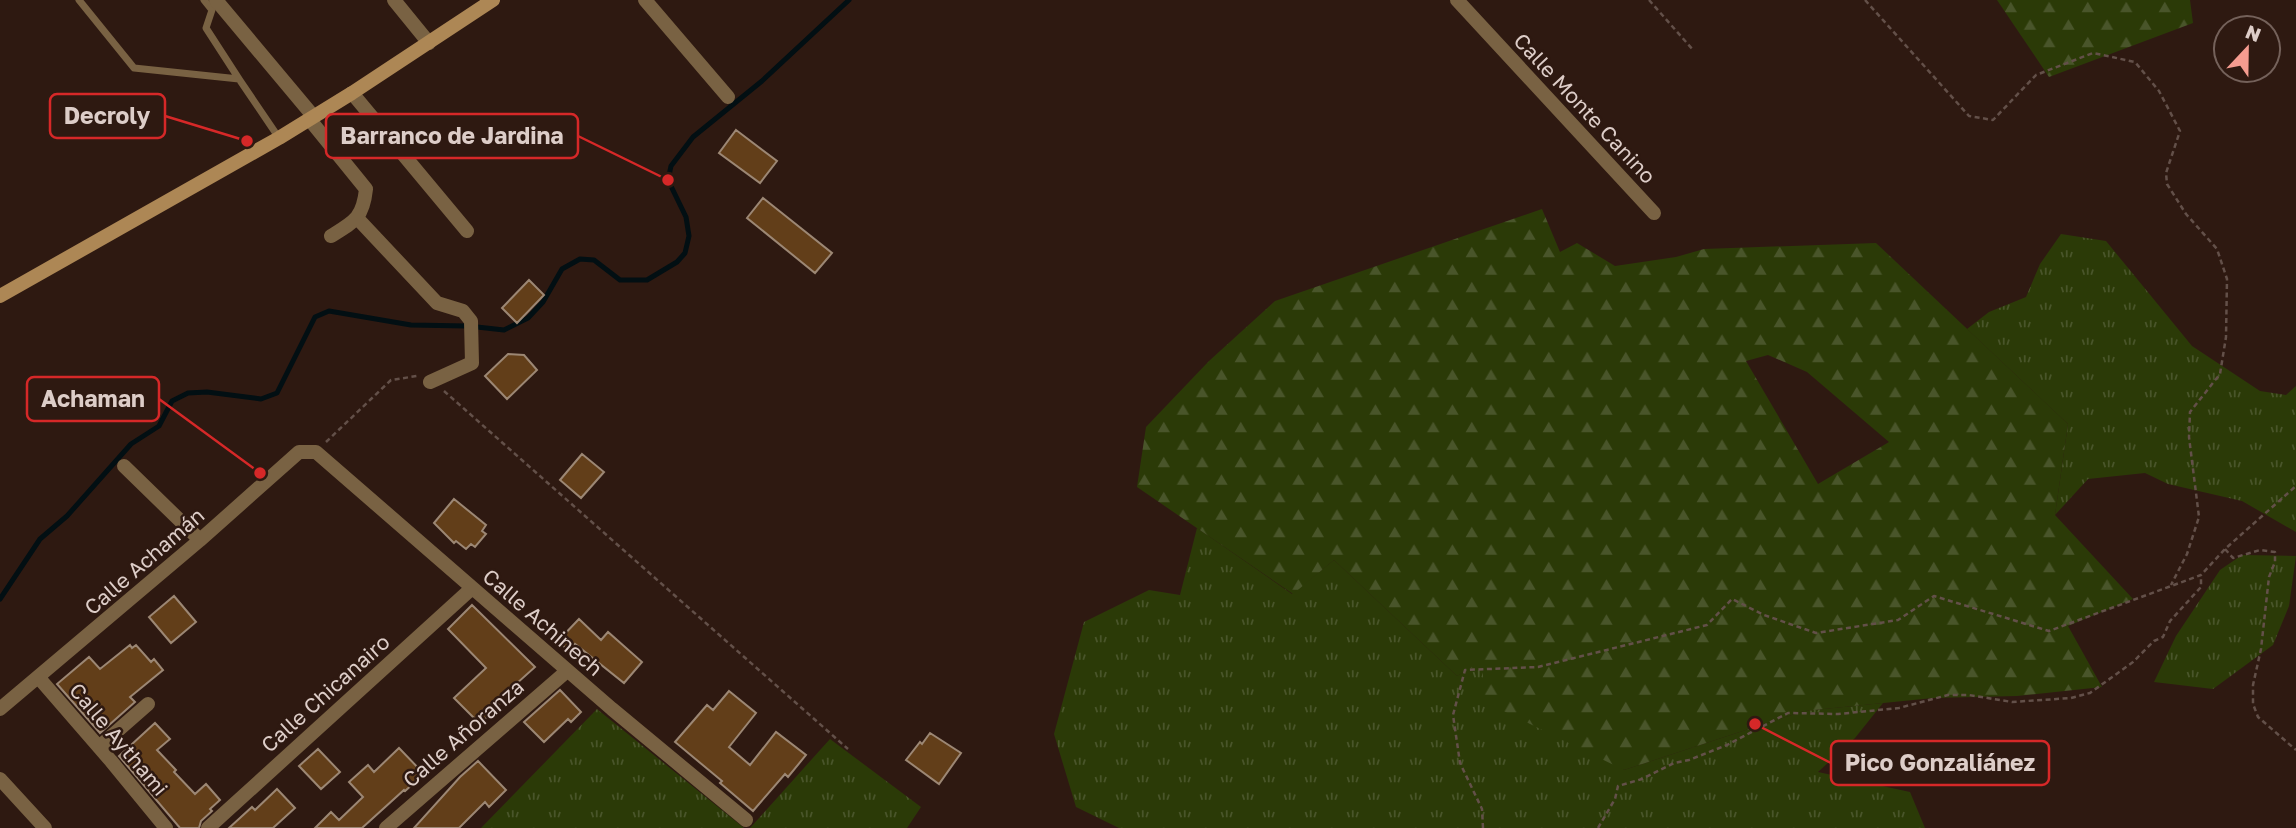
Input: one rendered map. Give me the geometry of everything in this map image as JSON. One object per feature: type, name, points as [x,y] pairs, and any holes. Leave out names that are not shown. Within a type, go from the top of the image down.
[{"type":"main road","points":[[0,296],[279,138],[493,0]]},
{"type":"street","points":[[216,0],[366,189],[365,202],[358,219],[331,236]]},
{"type":"street","points":[[394,0],[429,43]]},
{"type":"street","points":[[645,0],[728,97]]},
{"type":"street","name":"Calle Monte Canino","points":[[1457,0],[1654,213]]},
{"type":"street","points":[[352,93],[467,231]]},
{"type":"street","points":[[358,219],[437,303],[463,311],[471,328],[472,363],[429,382]]},
{"type":"street","name":"Calle Achamán","points":[[0,709],[200,540],[299,452],[316,452]]},
{"type":"street","name":"Calle Achinech","points":[[316,452],[471,589],[746,820]]},
{"type":"street","points":[[124,466],[200,540]]},
{"type":"street","name":"Calle Chicanairo","points":[[208,828],[471,589]]},
{"type":"street","name":"Calle Añoranza","points":[[386,828],[567,671]]},
{"type":"street","name":"Calle Aythami","points":[[39,678],[166,828]]},
{"type":"street","points":[[99,747],[148,704]]},
{"type":"street","points":[[0,779],[45,828]]},
{"type":"lane","points":[[79,0],[134,68],[239,79]]},
{"type":"lane","points":[[204,0],[212,9],[206,28],[279,138]]},
{"type":"path","points":[[1649,0],[1694,51]]},
{"type":"path","points":[[1865,0],[1969,116],[1993,120],[2036,75],[2093,53],[2135,62],[2160,91],[2180,131],[2166,173],[2167,184],[2186,214],[2217,249],[2227,279],[2227,337],[2220,374],[2190,412],[2189,437],[2199,517],[2187,554],[2170,587]]},
{"type":"path","points":[[316,452],[391,380],[417,376],[438,385],[849,749]]},
{"type":"path","points":[[1483,828],[1482,808],[1460,763],[1453,715],[1465,670],[1538,667],[1707,625],[1732,599],[1764,615],[1816,633],[1898,620],[1934,596],[2049,632],[2201,575],[2224,549],[2296,486]]},
{"type":"path","points":[[2224,549],[2233,558],[2260,550],[2275,552],[2276,562],[2269,578],[2261,649],[2253,685],[2253,704],[2258,717],[2296,750]]},
{"type":"path","points":[[1598,828],[1615,799],[1618,786],[1727,745],[1788,713],[1838,714],[1899,708],[1948,695],[1969,695],[2012,702],[2071,698],[2090,693],[2133,662],[2154,641],[2163,637],[2170,621],[2200,587],[2201,575]]},
{"type":"green space","points":[[1997,0],[2190,0],[2193,23],[2049,77]]},
{"type":"green space","points":[[1542,209],[1560,252],[1577,243],[1615,266],[1676,257],[1704,249],[1876,243],[2068,424],[2055,515],[2133,599],[2068,626],[2102,687],[2017,696],[1933,698],[1804,711],[1624,770],[1485,702],[1482,662],[1457,676],[1334,560],[1293,594],[1137,487],[1146,427],[1209,361],[1275,301]],"holes":[[[1768,355],[1807,372],[1889,442],[1818,484],[1746,361]]]},
{"type":"green space","points":[[2061,234],[2106,241],[2192,346],[2260,391],[2286,395],[2296,386],[2296,532],[2242,501],[2168,484],[2145,473],[2088,479],[2055,515],[2068,424],[1967,329],[1989,312],[2026,297],[2040,264]]},
{"type":"green space","points":[[1197,528],[1292,594],[1334,560],[1457,676],[1482,661],[1624,770],[1804,711],[1883,703],[1855,738],[1818,772],[1910,792],[1925,828],[1119,828],[1076,807],[1054,734],[1084,622],[1149,590],[1180,595]]},
{"type":"green space","points":[[2242,555],[2296,556],[2289,606],[2273,645],[2213,689],[2154,682],[2176,636],[2220,570]]},
{"type":"green space","points":[[597,709],[744,828],[481,828]]},
{"type":"green space","points":[[830,739],[921,807],[907,828],[750,828]]},
{"type":"building","points":[[736,130],[777,161],[760,183],[719,153]]},
{"type":"building","points":[[763,198],[832,253],[815,273],[747,218]]},
{"type":"building","points":[[529,280],[544,295],[517,323],[502,308]]},
{"type":"building","points":[[508,354],[524,355],[537,370],[507,399],[485,376]]},
{"type":"building","points":[[582,454],[604,472],[581,498],[560,480]]},
{"type":"building","points":[[454,499],[486,525],[482,531],[486,534],[475,547],[471,544],[466,549],[456,541],[454,543],[434,523]]},
{"type":"building","points":[[174,596],[196,622],[171,643],[149,617]]},
{"type":"building","points":[[472,605],[535,667],[496,702],[499,705],[480,724],[454,698],[486,668],[448,629]]},
{"type":"building","points":[[579,619],[601,640],[608,632],[642,662],[624,683],[575,644],[569,651],[558,641]]},
{"type":"building","points":[[130,645],[132,648],[136,645],[151,662],[154,659],[163,670],[130,697],[135,702],[100,733],[57,684],[89,657],[100,669]]},
{"type":"building","points":[[560,690],[581,712],[571,722],[568,719],[544,742],[524,722]]},
{"type":"building","points":[[729,691],[756,713],[729,747],[750,765],[776,732],[806,755],[788,777],[785,774],[753,811],[675,742],[707,705],[713,710]]},
{"type":"building","points":[[155,723],[170,739],[157,750],[176,770],[174,772],[195,794],[206,784],[220,800],[201,821],[199,828],[180,828],[119,756]]},
{"type":"building","points":[[930,733],[961,753],[939,784],[906,760]]},
{"type":"building","points":[[399,748],[424,774],[362,828],[315,828],[331,812],[339,820],[363,797],[349,782],[368,765],[374,772]]},
{"type":"building","points":[[318,749],[340,772],[321,789],[299,766]]},
{"type":"building","points":[[478,761],[506,790],[489,807],[485,802],[459,828],[414,828],[460,777]]},
{"type":"building","points":[[277,789],[295,808],[273,828],[229,828],[252,807],[255,810]]},
{"type":"waterway","points":[[477,327],[504,330],[528,318],[543,302],[562,269],[580,259],[594,260],[620,280],[647,280],[677,262],[685,253],[689,236],[686,217],[668,180],[671,166],[693,137],[762,81],[849,0]]},
{"type":"waterway","points":[[0,599],[40,539],[67,516],[131,444],[159,426],[172,401],[188,393],[207,392],[261,399],[277,393],[315,317],[329,311],[411,325],[467,326]]},
{"type":"place","name":"Decroly","points":[[247,141]]},
{"type":"place","name":"Barranco de Jardina","points":[[668,180]]},
{"type":"place","name":"Achaman","points":[[260,473]]},
{"type":"place","name":"Pico Gonzaliánez","points":[[1755,724]]}]
